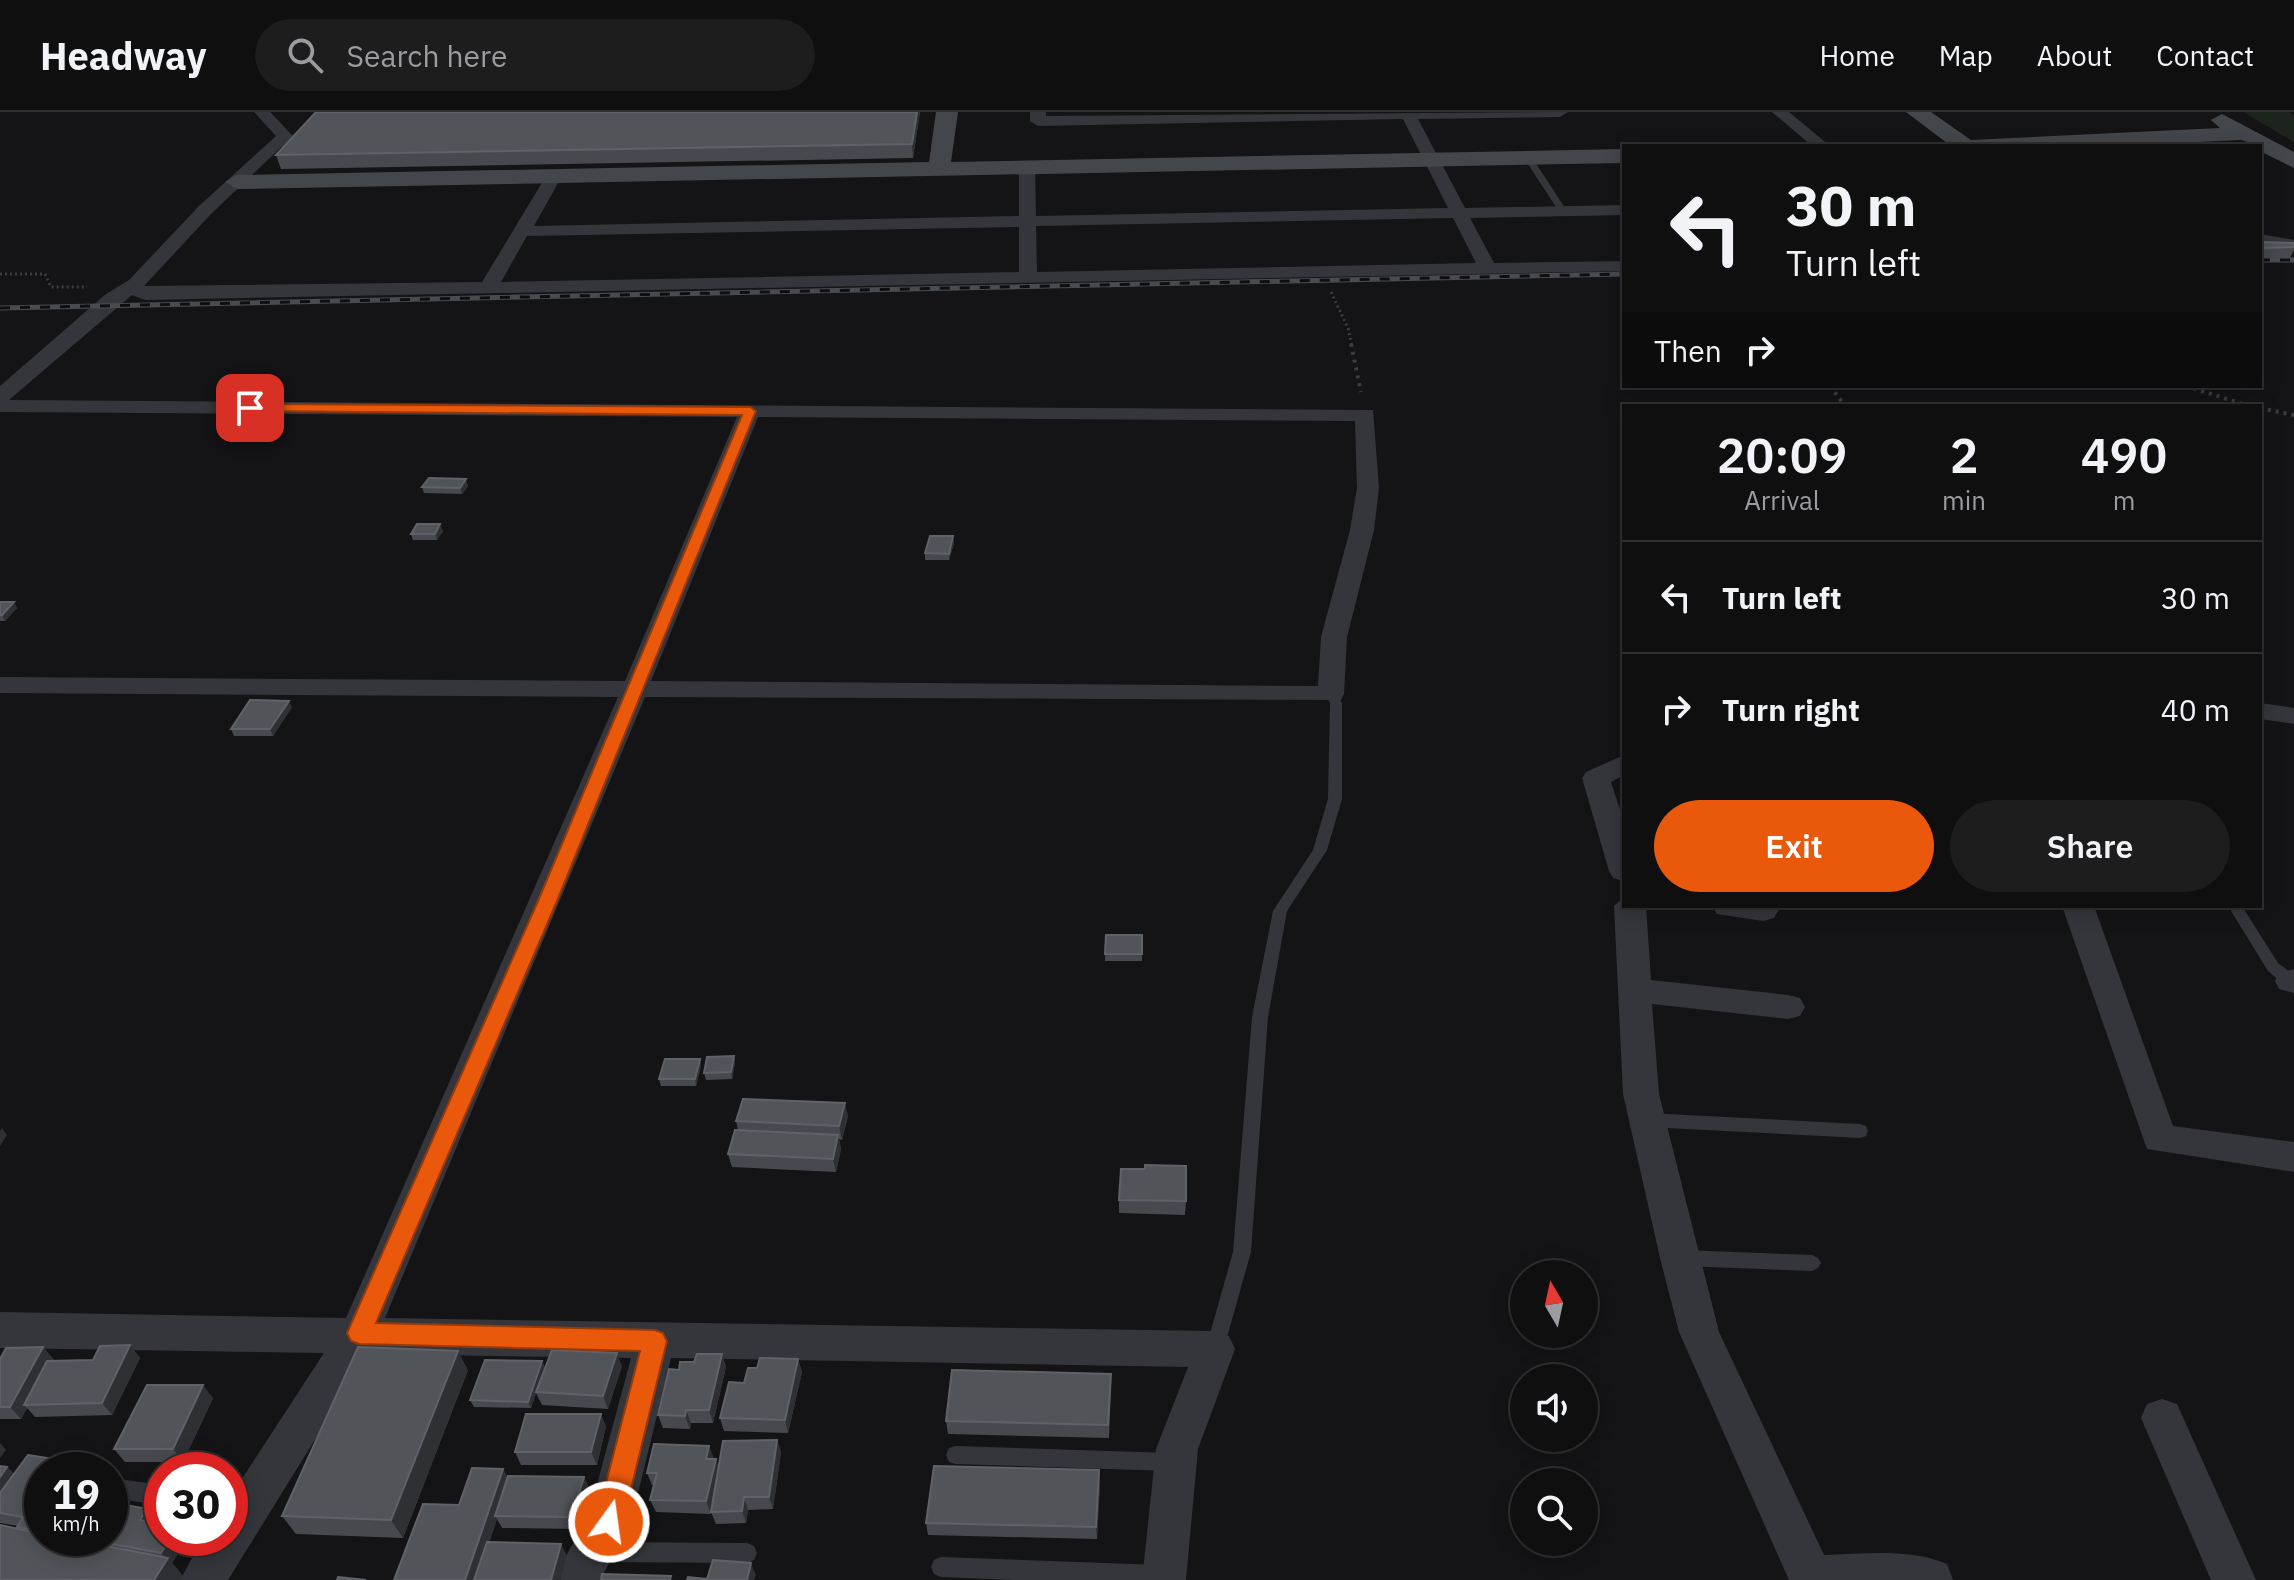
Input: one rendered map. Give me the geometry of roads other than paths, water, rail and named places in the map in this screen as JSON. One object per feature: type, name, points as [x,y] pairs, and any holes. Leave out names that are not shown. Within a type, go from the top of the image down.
[{"type":"street","points":[[0,397],[113,298],[132,287],[205,210],[285,136],[262,112]]},
{"type":"street","points":[[939,169],[947,112]]},
{"type":"street","points":[[1038,112],[1038,121],[1560,112]]},
{"type":"street","points":[[1780,112],[1820,144]]},
{"type":"street","points":[[1917,112],[1962,144]]},
{"type":"street","points":[[2208,112],[2294,161]]},
{"type":"street","points":[[1408,113],[1488,269]]},
{"type":"street","points":[[2016,144],[2247,133]]},
{"type":"street","points":[[237,182],[1622,156]]},
{"type":"street","points":[[1027,167],[1028,278]]},
{"type":"street","points":[[488,288],[554,176]]},
{"type":"street","points":[[522,231],[1622,210]]},
{"type":"street","points":[[2262,239],[2294,245]]},
{"type":"street","points":[[132,287],[145,294],[1622,266]]},
{"type":"street","points":[[0,406],[1365,415],[1366,502],[1362,530],[1334,637],[1331,694],[0,685]]},
{"type":"street","points":[[248,1501],[359,1333],[547,901],[750,411]]},
{"type":"street","points":[[2262,711],[2294,716]]},
{"type":"street","points":[[1622,765],[1596,778],[1622,864]]},
{"type":"street","points":[[1630,908],[1641,1094],[1699,1332],[1812,1579],[1894,1576],[1931,1580]]},
{"type":"street","points":[[1746,908],[1763,910]]},
{"type":"street","points":[[2079,908],[2160,1139],[2294,1157]]},
{"type":"street","points":[[1634,990],[1788,1007]]},
{"type":"street","points":[[0,1330],[359,1333],[655,1341],[1215,1349],[1177,1449],[1165,1578]]},
{"type":"street","points":[[583,1566],[609,1522],[655,1341]]},
{"type":"street","points":[[2162,1418],[2234,1580]]},
{"type":"street","points":[[202,1580],[215,1556]]},
{"type":"lane","points":[[1528,158],[1563,211]]},
{"type":"lane","points":[[1215,1349],[1242,1252],[1260,1017],[1280,911],[1320,850],[1335,799],[1336,703],[1331,694]]},
{"type":"lane","points":[[2236,908],[2273,967],[2293,983]]},
{"type":"lane","points":[[1647,1120],[1860,1131]]},
{"type":"lane","points":[[1679,1258],[1812,1263]]},
{"type":"lane","points":[[956,1455],[1175,1463]]},
{"type":"lane","points":[[583,1566],[747,1553]]},
{"type":"lane","points":[[941,1567],[1165,1578]]},
{"type":"railway","points":[[2262,260],[2294,260]]},
{"type":"railway","points":[[0,308],[1622,274]]}]
